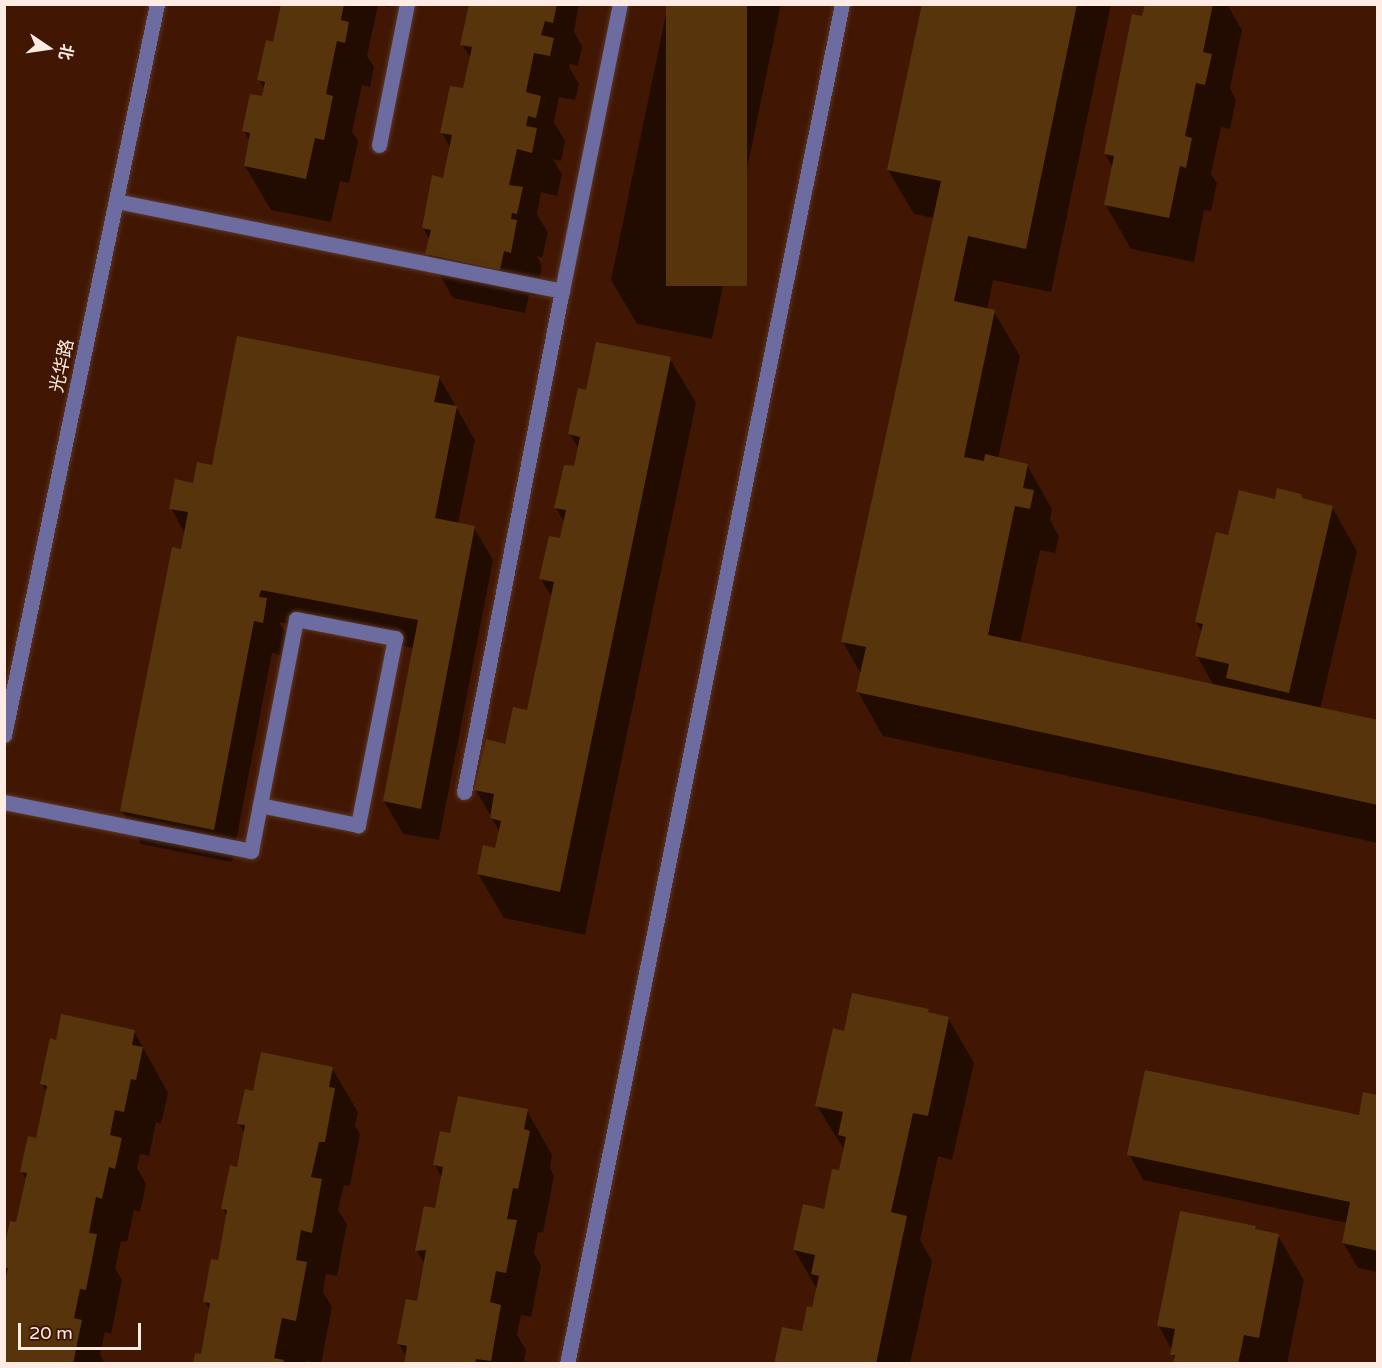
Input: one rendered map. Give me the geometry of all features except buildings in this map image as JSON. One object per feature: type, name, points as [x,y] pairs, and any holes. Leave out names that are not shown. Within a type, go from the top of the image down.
[{"type":"street","name":"光华路","points":[[4,735],[9,689],[157,4]]},
{"type":"street","points":[[379,145],[407,4]]},
{"type":"street","points":[[464,792],[620,4]]},
{"type":"street","points":[[567,1364],[842,4]]},
{"type":"street","points":[[116,201],[562,290]]},
{"type":"street","points":[[4,802],[251,851],[260,805],[297,619],[395,639],[358,825],[260,805]]}]
